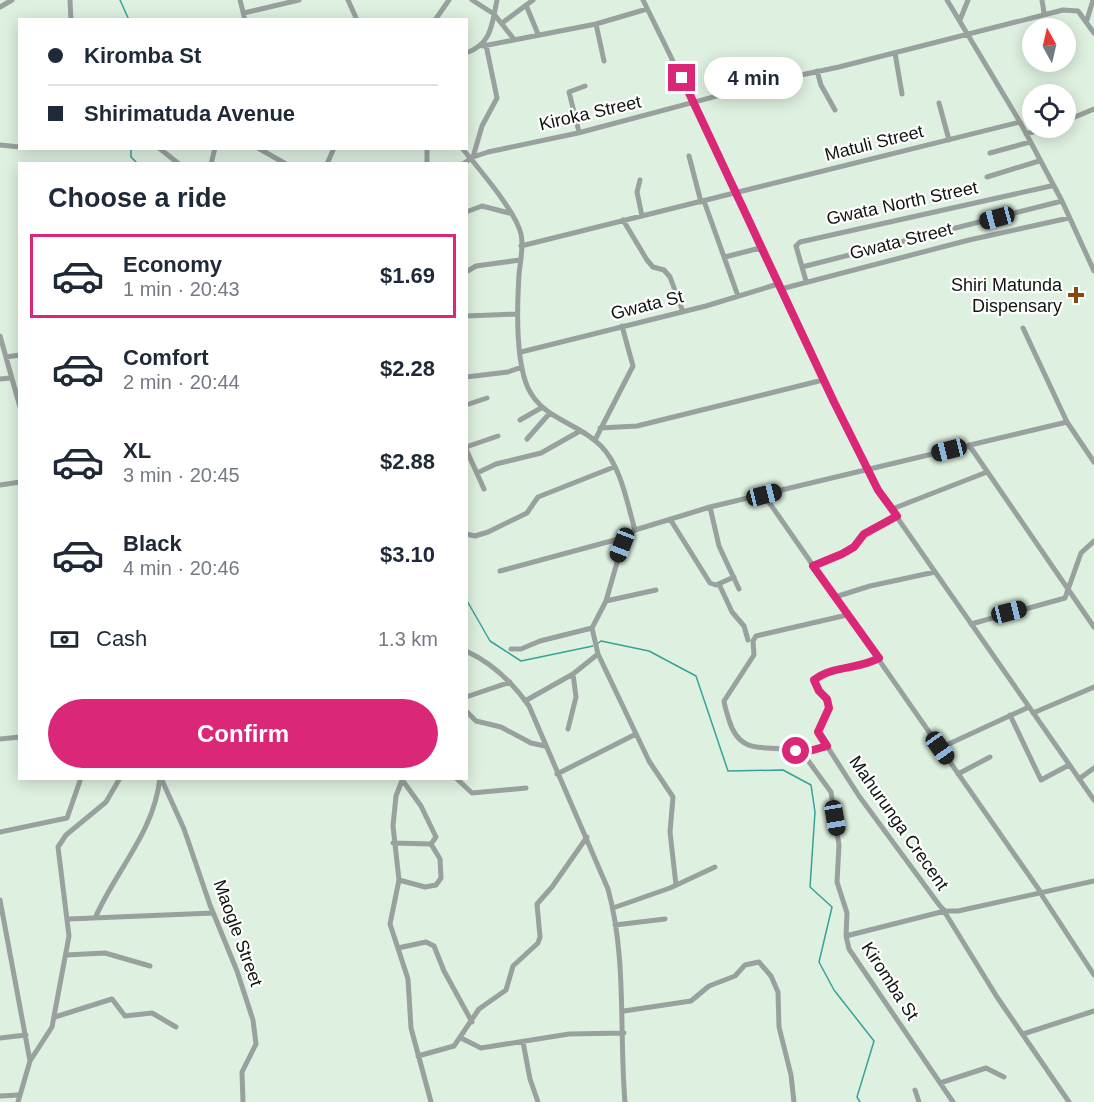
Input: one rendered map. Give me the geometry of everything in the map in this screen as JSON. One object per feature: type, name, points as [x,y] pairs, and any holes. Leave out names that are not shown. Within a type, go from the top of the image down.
[{"type":"street","points":[[0,7],[12,0]]},
{"type":"street","points":[[70,0],[71,18]]},
{"type":"street","points":[[240,0],[245,16],[299,0]]},
{"type":"street","points":[[348,0],[356,18]]},
{"type":"street","points":[[436,18],[449,0]]},
{"type":"street","points":[[472,0],[494,14],[513,38]]},
{"type":"street","points":[[497,0],[491,32],[484,46],[497,98],[482,126],[468,161],[509,213],[521,234],[517,314],[522,367],[527,385],[542,408],[549,414],[595,440],[603,447],[614,467],[635,530]]},
{"type":"street","points":[[502,23],[533,0]]},
{"type":"street","points":[[643,0],[868,470],[935,572],[1094,800]]},
{"type":"street","points":[[947,0],[1022,126]]},
{"type":"street","points":[[960,20],[968,0]]},
{"type":"street","points":[[1042,0],[1044,13]]},
{"type":"street","points":[[1093,0],[1087,20],[1094,33]]},
{"type":"street","points":[[526,5],[538,34]]},
{"type":"street","name":"Kiroka Street","points":[[468,161],[1044,13],[1071,8],[1078,10],[1087,20]]},
{"type":"street","points":[[468,52],[513,38],[596,24],[647,9]]},
{"type":"street","points":[[596,24],[604,61]]},
{"type":"street","points":[[895,53],[902,94]]},
{"type":"street","points":[[817,71],[821,85],[835,110]]},
{"type":"street","points":[[579,132],[569,92],[585,86]]},
{"type":"street","points":[[939,103],[949,140]]},
{"type":"street","points":[[1076,116],[1094,109]]},
{"type":"street","name":"Matuli Street","points":[[522,246],[1020,122]]},
{"type":"street","points":[[1028,138],[1062,201],[1094,271]]},
{"type":"street","points":[[990,153],[1030,142]]},
{"type":"street","points":[[0,145],[18,147]]},
{"type":"street","points":[[162,150],[176,162]]},
{"type":"street","points":[[262,150],[282,162]]},
{"type":"street","points":[[689,156],[703,202],[738,296]]},
{"type":"street","points":[[987,177],[1039,160]]},
{"type":"street","points":[[640,180],[637,192],[642,216]]},
{"type":"street","name":"Gwata North Street","points":[[809,281],[796,246],[800,242],[1052,186]]},
{"type":"street","points":[[802,267],[1062,201]]},
{"type":"street","points":[[468,211],[482,206],[509,213]]},
{"type":"street","name":"Gwata Street","points":[[780,286],[1069,218]]},
{"type":"street","points":[[623,220],[647,260],[653,267],[666,271],[670,277],[683,312]]},
{"type":"street","points":[[725,256],[760,248]]},
{"type":"street","points":[[468,271],[476,266],[520,260]]},
{"type":"street","name":"Gwata St","points":[[521,352],[780,286]]},
{"type":"street","points":[[468,316],[517,314]]},
{"type":"street","points":[[595,440],[633,366],[622,326]]},
{"type":"street","points":[[1023,328],[1067,422],[1094,462]]},
{"type":"street","points":[[0,336],[18,401]]},
{"type":"street","points":[[6,357],[18,356]]},
{"type":"street","points":[[468,377],[508,372],[522,367]]},
{"type":"street","points":[[0,380],[10,378]]},
{"type":"street","points":[[600,428],[637,426],[823,380]]},
{"type":"street","points":[[468,404],[487,398]]},
{"type":"street","points":[[520,420],[542,408]]},
{"type":"street","points":[[527,439],[549,414]]},
{"type":"street","points":[[500,571],[626,537],[635,530],[710,507],[1067,422]]},
{"type":"street","points":[[477,473],[496,464],[541,453],[580,431]]},
{"type":"street","points":[[468,447],[498,436]]},
{"type":"street","points":[[969,445],[1094,627]]},
{"type":"street","points":[[468,453],[484,489]]},
{"type":"street","points":[[468,534],[475,536],[489,532],[527,513],[538,496],[614,467]]},
{"type":"street","points":[[892,509],[987,472]]},
{"type":"street","points":[[0,485],[18,482]]},
{"type":"street","points":[[764,495],[879,658],[1094,975]]},
{"type":"street","points":[[710,507],[719,546],[740,589]]},
{"type":"street","points":[[813,566],[854,547],[864,534],[897,516]]},
{"type":"street","points":[[670,519],[710,583],[719,584],[734,577]]},
{"type":"street","points":[[626,537],[606,601],[592,628],[598,654],[636,734],[655,772],[673,797],[670,832],[676,885]]},
{"type":"street","points":[[971,624],[1063,600],[1081,553],[1094,541]]},
{"type":"street","points":[[835,597],[879,584],[935,572]]},
{"type":"street","points":[[719,584],[732,612],[744,626],[748,640]]},
{"type":"street","points":[[606,601],[656,590]]},
{"type":"street","points":[[827,746],[806,752],[804,755],[789,749],[752,747],[744,744],[732,729],[724,701],[754,655],[753,641],[756,636],[848,615]]},
{"type":"street","points":[[511,649],[521,649],[540,641],[592,628]]},
{"type":"street","points":[[468,652],[484,660],[510,682],[525,701],[587,837],[613,908],[624,1011],[626,1102]]},
{"type":"street","points":[[525,701],[573,674],[598,654]]},
{"type":"street","name":"Mahurunga Crecent","points":[[879,658],[861,666],[825,673],[814,680],[828,703],[829,712],[818,732],[944,911],[966,910],[1094,881]]},
{"type":"street","points":[[568,729],[576,697],[573,674]]},
{"type":"street","points":[[468,696],[510,682]]},
{"type":"street","points":[[1033,713],[1094,687]]},
{"type":"street","points":[[940,748],[1029,707]]},
{"type":"street","points":[[468,713],[476,721],[501,726],[531,743],[545,746]]},
{"type":"street","points":[[1010,715],[1041,780],[1070,765]]},
{"type":"street","points":[[557,774],[636,734]]},
{"type":"street","points":[[0,739],[18,737]]},
{"type":"street","name":"Kiromba St","points":[[804,755],[831,792],[838,845],[837,882],[847,913],[846,936],[855,959],[884,996],[953,1102]]},
{"type":"street","points":[[958,774],[990,756]]},
{"type":"street","points":[[1079,779],[1094,768]]},
{"type":"street","points":[[0,832],[67,818],[80,780]]},
{"type":"street","points":[[0,1096],[18,1099],[30,1061],[47,1036],[55,1017],[66,955],[69,919],[62,890],[58,847],[66,835],[106,802],[119,780]]},
{"type":"street","points":[[96,916],[111,884],[144,833],[156,801],[160,780]]},
{"type":"street","name":"Maogle Street","points":[[161,780],[184,829],[213,913],[237,971],[256,1032],[256,1044],[242,1072],[243,1102]]},
{"type":"street","points":[[403,780],[396,796],[393,843],[399,880],[390,919],[411,996],[410,1019],[431,1102]]},
{"type":"street","points":[[403,780],[425,812],[436,837],[431,843]]},
{"type":"street","points":[[458,780],[472,793],[526,788]]},
{"type":"street","points":[[418,1056],[448,1049],[461,1038],[482,1007],[506,990],[513,966],[538,943],[540,937],[537,904],[552,887],[587,837]]},
{"type":"street","points":[[393,843],[431,843]]},
{"type":"street","points":[[399,880],[425,887],[438,884],[441,878],[440,859],[431,843]]},
{"type":"street","points":[[613,908],[676,885],[715,867]]},
{"type":"street","points":[[0,900],[30,1061]]},
{"type":"street","points":[[846,936],[944,911],[1069,1102]]},
{"type":"street","points":[[69,919],[96,916],[213,913]]},
{"type":"street","points":[[615,925],[665,919]]},
{"type":"street","points":[[398,948],[426,942],[434,946],[444,971],[472,1022]]},
{"type":"street","points":[[66,955],[105,953],[150,966]]},
{"type":"street","points":[[624,1011],[691,1001],[708,986],[735,976],[745,965],[759,962],[771,976],[778,992],[779,1027],[791,1075],[794,1102]]},
{"type":"street","points":[[55,1017],[112,999],[125,1016],[152,1013],[176,1028]]},
{"type":"street","points":[[1023,1034],[1094,1011]]},
{"type":"street","points":[[461,1038],[481,1048],[589,1032],[624,1033]]},
{"type":"street","points":[[0,1038],[26,1035]]},
{"type":"street","points":[[524,1042],[530,1079],[538,1102]]},
{"type":"street","points":[[940,1083],[986,1068],[1004,1077]]},
{"type":"street","points":[[915,1090],[919,1102]]},
{"type":"waterway","points":[[120,0],[128,18]]},
{"type":"waterway","points":[[131,150],[131,157],[136,162]]},
{"type":"waterway","points":[[468,602],[490,641],[521,661],[593,646]]},
{"type":"waterway","points":[[597,644],[601,641],[649,651],[696,676],[728,771],[783,770],[811,785],[815,812],[810,887],[832,907],[819,962],[834,990],[874,1041],[857,1097],[860,1102]]},
{"type":"place","name":"Shiri Matunda Dispensary","points":[[1076,295]]},
{"type":"route","points":[[682,78],[834,402],[878,490],[897,516],[860,536],[854,547],[813,566],[879,658],[861,666],[825,673],[814,680],[814,684],[825,696],[829,708],[818,732],[827,746],[810,750],[804,755],[796,751]]}]
